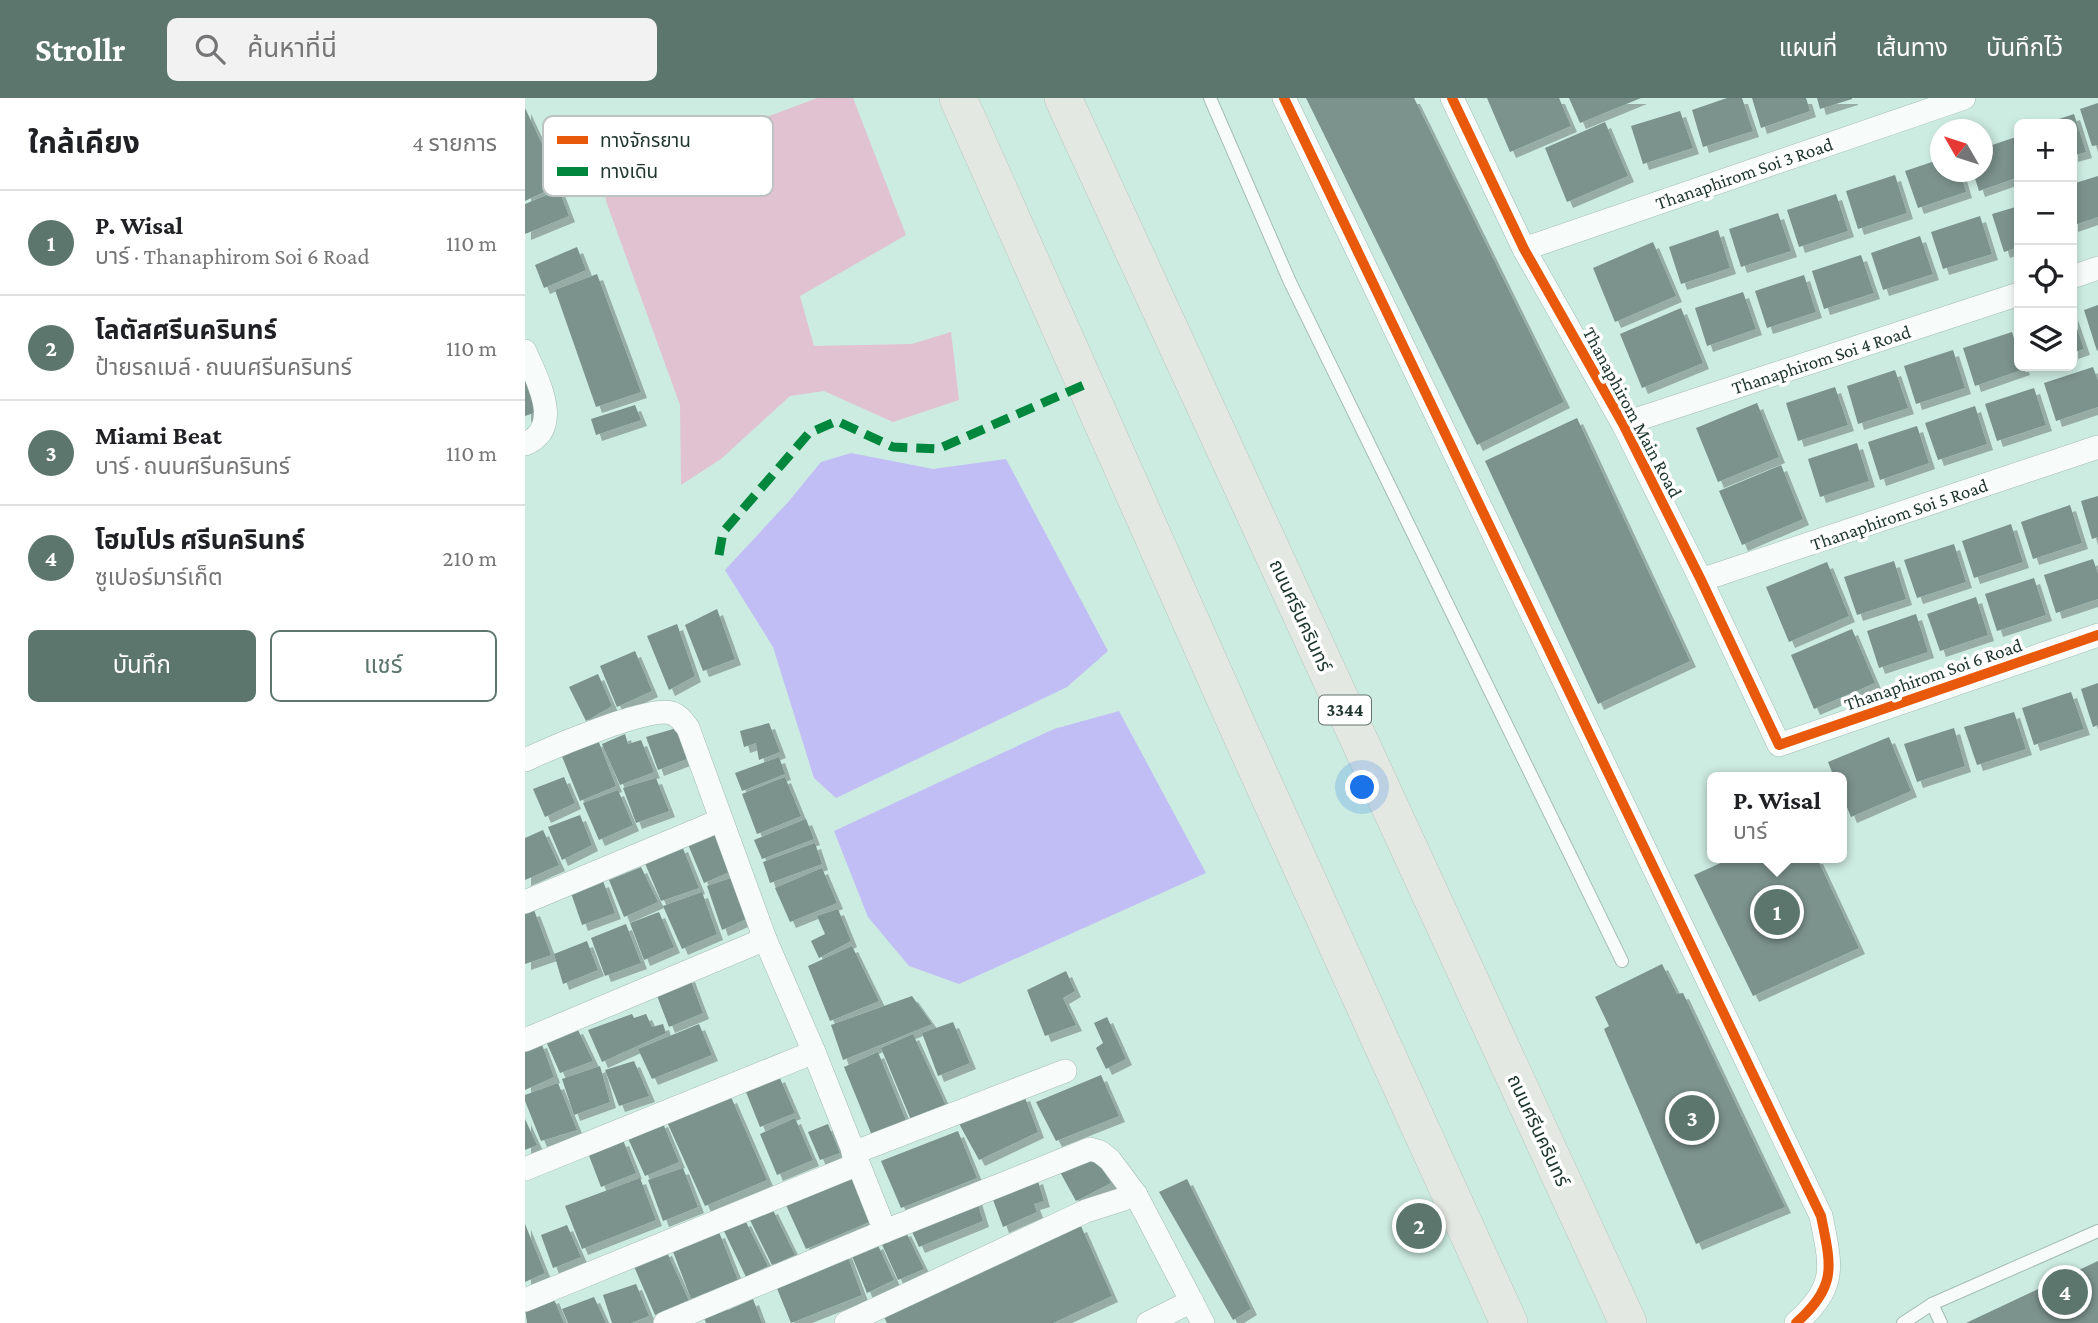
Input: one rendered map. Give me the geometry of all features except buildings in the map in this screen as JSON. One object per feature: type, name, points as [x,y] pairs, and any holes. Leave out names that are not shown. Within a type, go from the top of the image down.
[{"type":"main road","points":[[958,98],[1240,732],[1509,1323]]},
{"type":"main road","name":"ถนนศรีนครินทร์","points":[[1063,98],[1627,1323]]},
{"type":"street","points":[[1284,98],[1821,1216],[1829,1255],[1828,1282],[1810,1310],[1796,1323]]},
{"type":"street","name":"Thanaphirom Main Road","points":[[1452,98],[1524,249],[1623,424],[1779,745]]},
{"type":"street","name":"Thanaphirom Soi 3 Road","points":[[1524,249],[1963,98]]},
{"type":"street","points":[[2077,275],[2098,268]]},
{"type":"street","name":"Thanaphirom Soi 4 Road","points":[[1623,424],[2014,296]]},
{"type":"street","points":[[525,351],[545,402],[546,421],[540,433],[525,444]]},
{"type":"street","name":"Thanaphirom Soi 5 Road","points":[[1701,580],[2098,447]]},
{"type":"street","name":"Thanaphirom Soi 6 Road","points":[[1779,745],[2098,635]]},
{"type":"street","points":[[525,760],[575,738],[656,712],[678,716],[688,728],[765,939],[814,1052],[885,1231]]},
{"type":"street","points":[[525,902],[722,820]]},
{"type":"street","points":[[525,1040],[765,939]]},
{"type":"street","points":[[525,1169],[814,1052]]},
{"type":"street","points":[[525,1300],[1065,1071]]},
{"type":"street","points":[[665,1323],[1090,1149],[1100,1152],[1110,1160],[1136,1195],[1203,1323]]},
{"type":"street","points":[[846,1323],[874,1317],[1086,1211],[1136,1195]]},
{"type":"street","points":[[1148,1323],[1192,1301]]},
{"type":"lane","points":[[1210,98],[1290,282],[1622,961]]},
{"type":"lane","points":[[1903,1323],[1932,1304],[2098,1231]]},
{"type":"lane","points":[[1932,1304],[1941,1323]]},
{"type":"shaded area","points":[[817,98],[853,98],[906,235],[800,296],[814,346],[912,344],[951,332],[959,400],[893,422],[824,391],[790,396],[721,459],[681,485],[680,405],[605,196],[773,196],[773,116],[769,116]]},
{"type":"water","points":[[851,453],[933,469],[1006,459],[1108,651],[1067,687],[836,798],[814,778],[773,647],[725,570],[821,462]]},
{"type":"water","points":[[1119,711],[1206,873],[959,984],[909,966],[868,917],[834,831],[1054,729]]},
{"type":"marked path","points":[[719,555],[723,532],[809,433],[837,421],[893,447],[938,449],[1086,384]]},
{"type":"cycle path","points":[[1284,98],[1821,1216],[1829,1262],[1828,1274],[1819,1298],[1796,1323]]},
{"type":"cycle path","points":[[1452,98],[1524,249],[1623,424],[1779,745],[2098,635]]},
{"type":"place","name":"P. Wisal","points":[[1777,912]]},
{"type":"place","name":"Miami Beat","points":[[1692,1118]]},
{"type":"place","name":"โลตัสศรีนครินทร์","points":[[1419,1226]]},
{"type":"place","name":"โฮมโปร ศรีนครินทร์","points":[[2065,1292]]}]
